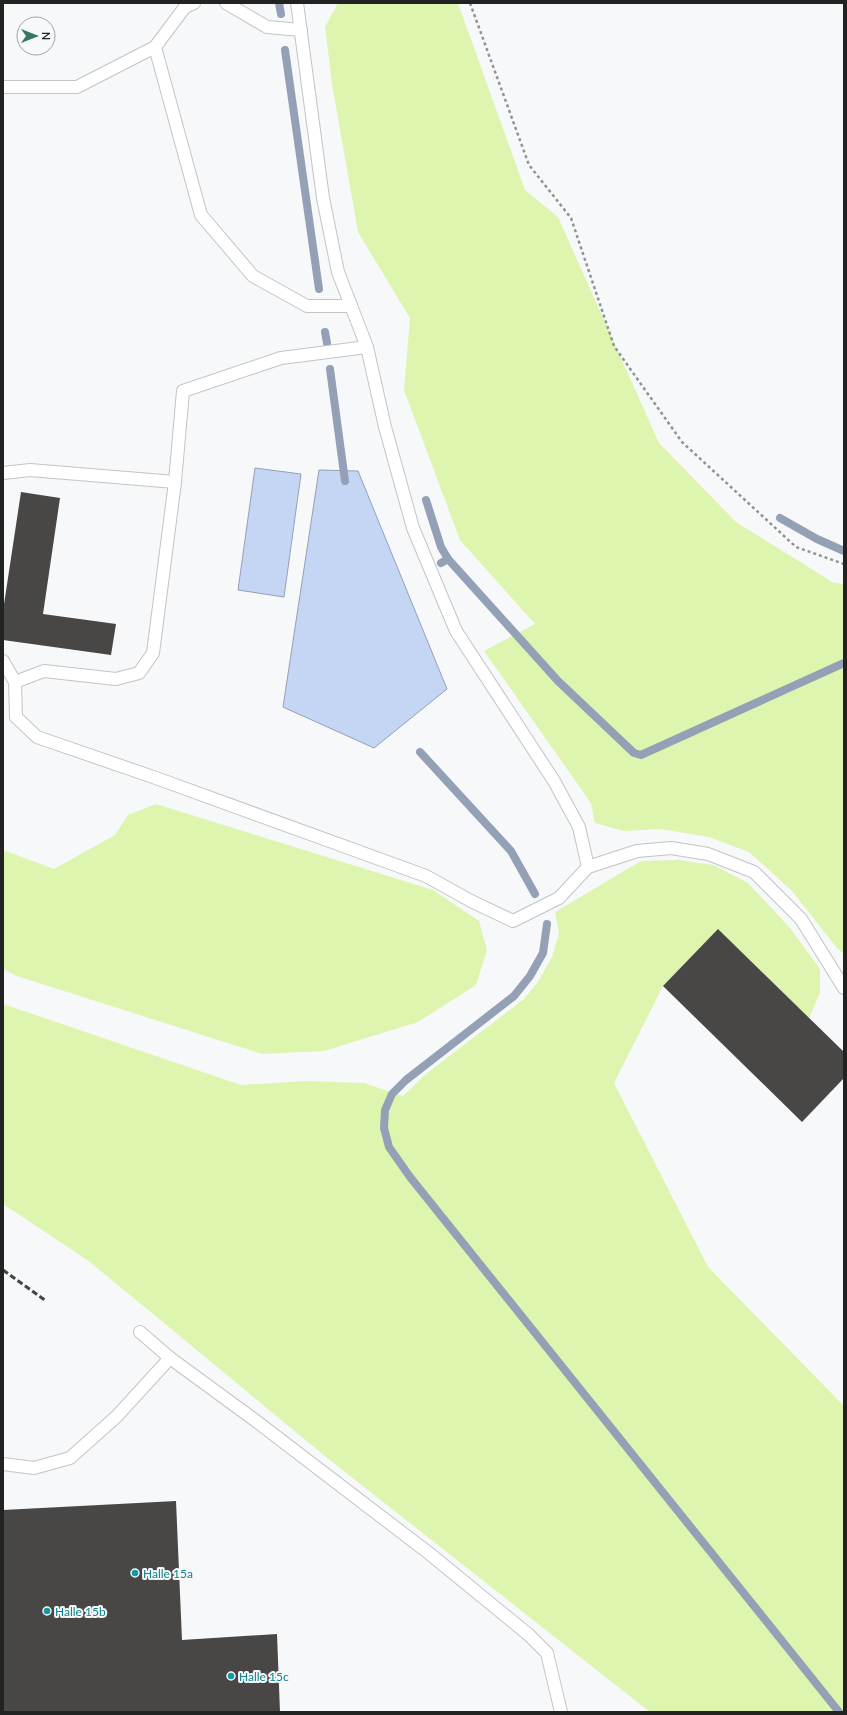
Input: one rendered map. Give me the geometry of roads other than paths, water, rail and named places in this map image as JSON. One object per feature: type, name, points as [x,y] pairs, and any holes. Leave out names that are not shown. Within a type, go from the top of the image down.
[{"type":"lane","points":[[3,87],[77,87],[155,47],[185,7],[194,3]]},
{"type":"lane","points":[[226,3],[267,27],[300,30]]},
{"type":"lane","points":[[297,3],[323,198],[338,272],[367,347],[385,428],[413,528],[456,631],[554,781],[579,827],[588,867]]},
{"type":"lane","points":[[155,47],[201,215],[253,276],[308,306],[351,306]]},
{"type":"lane","points":[[15,682],[44,671],[116,679],[139,673],[153,653],[175,482],[183,391],[280,358],[367,347]]},
{"type":"lane","points":[[3,473],[30,470],[175,482]]},
{"type":"lane","points":[[3,661],[15,682],[16,717],[37,737],[156,778],[426,876],[471,901],[513,921],[559,898],[588,867],[637,851],[671,848],[708,854],[754,872],[801,919],[844,988]]},
{"type":"lane","points":[[140,1332],[170,1358],[252,1418],[423,1549],[528,1634],[547,1653],[561,1712]]},
{"type":"lane","points":[[3,1464],[34,1468],[70,1458],[117,1416],[170,1358]]},
{"type":"water","points":[[255,468],[301,474],[284,597],[238,590]]},
{"type":"water","points":[[319,470],[358,471],[447,689],[374,748],[283,707]]},
{"type":"waterway","points":[[279,3],[281,14]]},
{"type":"waterway","points":[[285,50],[319,289]]},
{"type":"waterway","points":[[325,332],[327,343]]},
{"type":"waterway","points":[[330,369],[345,481]]},
{"type":"waterway","points":[[426,500],[441,547],[448,559]]},
{"type":"waterway","points":[[780,518],[817,539],[844,551]]},
{"type":"waterway","points":[[441,563],[448,559],[558,681],[634,753],[641,755],[844,663]]},
{"type":"waterway","points":[[420,752],[511,851],[535,894]]},
{"type":"waterway","points":[[547,924],[543,953],[530,976],[514,996],[406,1080],[392,1094],[385,1110],[384,1128],[389,1147],[410,1177],[839,1712]]},
{"type":"railway","points":[[3,1270],[46,1301]]},
{"type":"place","name":"Halle 15a","points":[[135,1573]]},
{"type":"place","name":"Halle 15b","points":[[47,1611]]},
{"type":"place","name":"Halle 15c","points":[[231,1676]]}]
